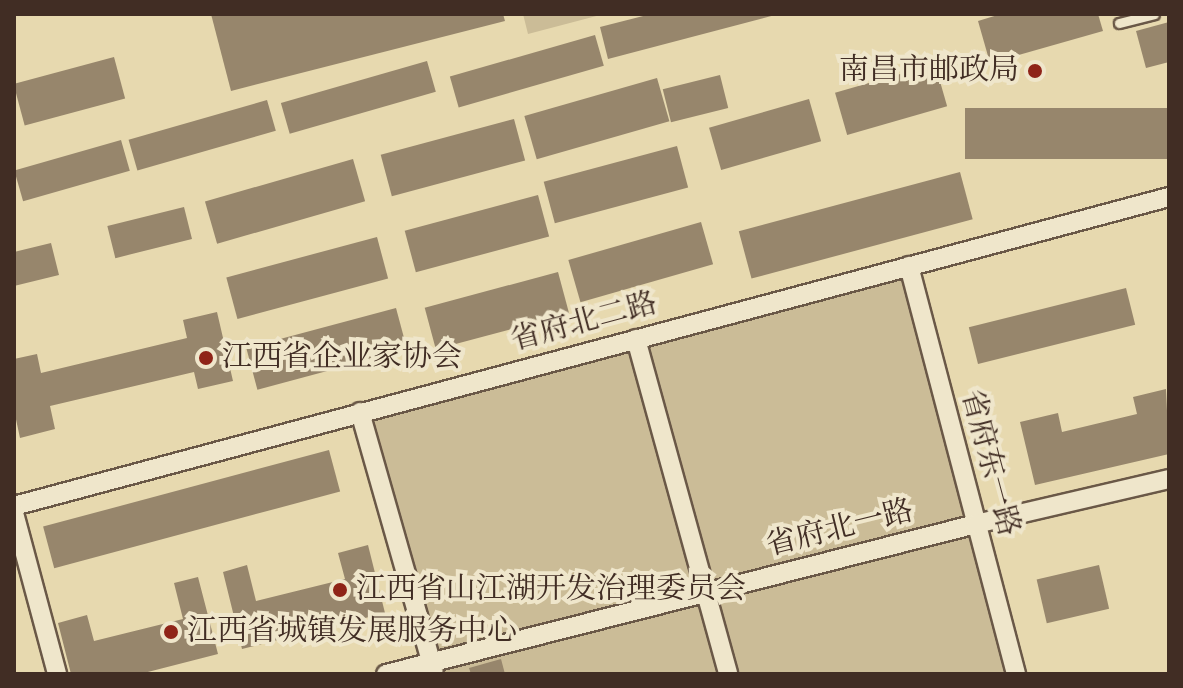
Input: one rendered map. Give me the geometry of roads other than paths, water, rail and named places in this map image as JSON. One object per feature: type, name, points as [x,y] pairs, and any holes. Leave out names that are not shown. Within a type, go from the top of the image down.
[{"type":"street","name":"省府北二路","points":[[14,506],[1169,197]]},
{"type":"street","name":"省府东一路","points":[[909,266],[1016,674]]},
{"type":"street","points":[[636,339],[728,674]]},
{"type":"street","points":[[360,412],[433,668]]},
{"type":"street","name":"省府北一路","points":[[386,674],[433,668],[704,593],[1169,479]]},
{"type":"street","points":[[14,513],[57,674]]},
{"type":"lane","points":[[1119,23],[1154,14]]},
{"type":"place","name":"南昌市邮政局","points":[[1035,71]]},
{"type":"place","name":"江西省企业家协会","points":[[206,358]]},
{"type":"place","name":"江西省山江湖开发治理委员会","points":[[340,590]]},
{"type":"place","name":"江西省城镇发展服务中心","points":[[171,632]]}]
